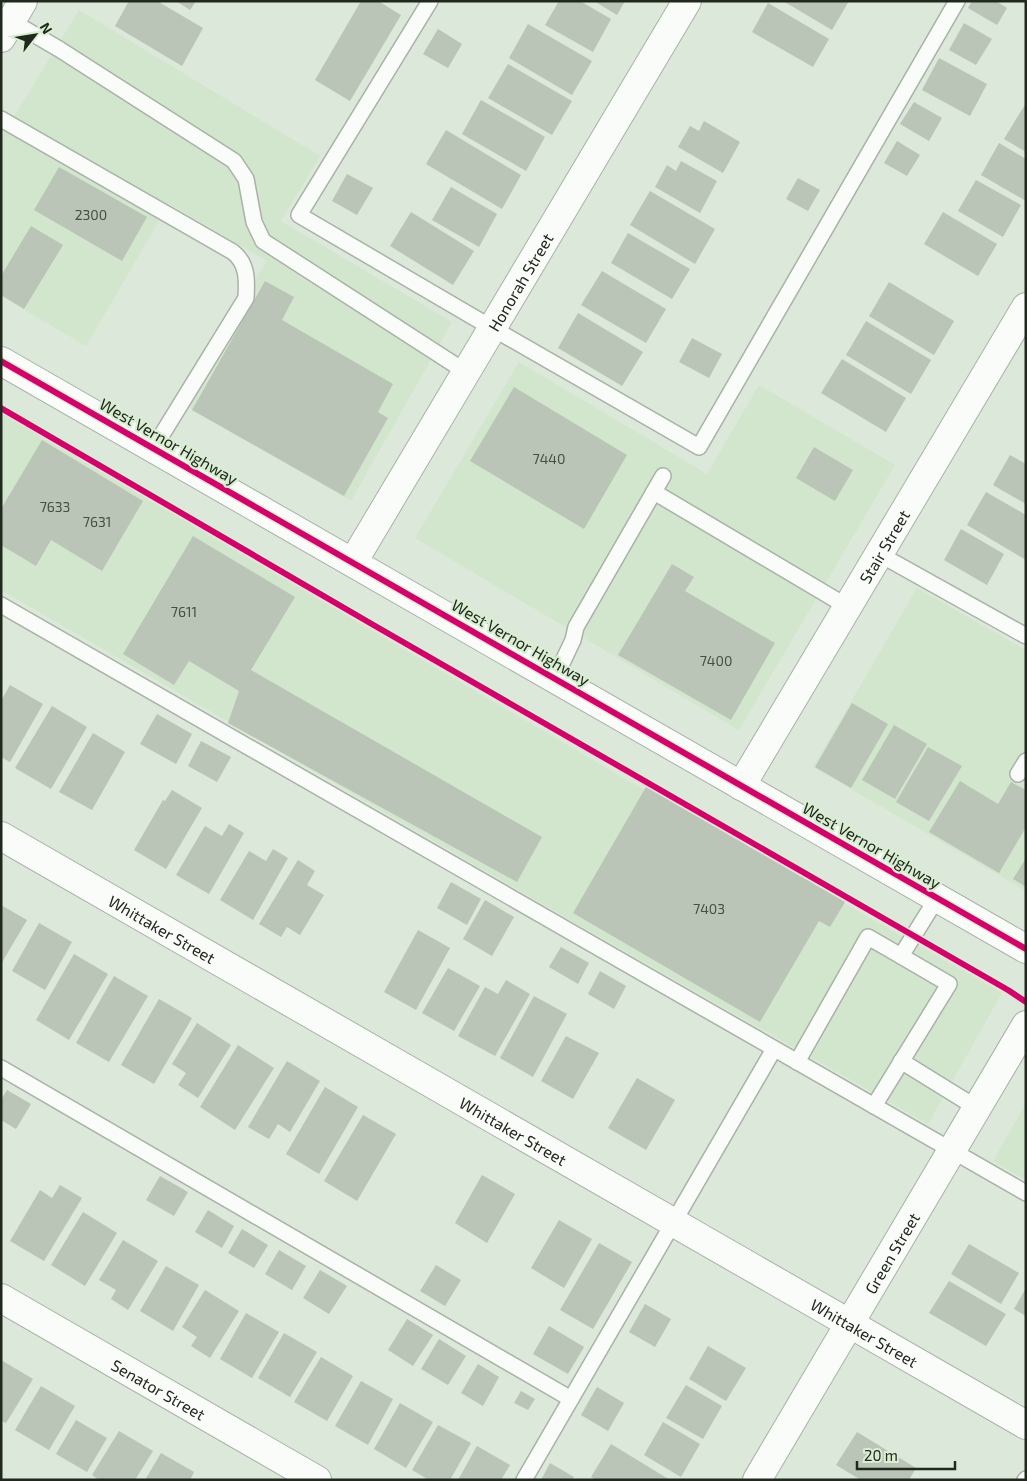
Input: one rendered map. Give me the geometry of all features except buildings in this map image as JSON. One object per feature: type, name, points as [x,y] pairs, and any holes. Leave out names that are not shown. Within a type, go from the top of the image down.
[{"type":"street","name":"Honorah Street","points":[[353,562],[686,1]]},
{"type":"street","name":"Stair Street","points":[[741,786],[1026,307]]},
{"type":"street","name":"West Vernor Highway","points":[[1,361],[1026,949]]},
{"type":"street","name":"Whittaker Street","points":[[1,836],[1026,1426]]},
{"type":"street","name":"Green Street","points":[[757,1480],[1026,1025]]},
{"type":"street","name":"Senator Street","points":[[1,1298],[317,1480]]},
{"type":"lane","points":[[430,1],[299,215],[699,446],[957,1]]},
{"type":"lane","points":[[12,20],[234,161],[246,180],[254,222],[264,241],[466,372]]},
{"type":"lane","points":[[1,119],[240,258],[245,267],[247,279],[246,298],[153,449]]},
{"type":"lane","points":[[554,678],[573,640],[576,627],[663,476]]},
{"type":"lane","points":[[654,492],[848,606]]},
{"type":"lane","points":[[879,554],[1026,636]]},
{"type":"lane","points":[[1,605],[1026,1194]]},
{"type":"lane","points":[[901,956],[937,898]]},
{"type":"lane","points":[[797,1062],[868,937],[949,984],[874,1106]]},
{"type":"lane","points":[[524,1480],[774,1049]]},
{"type":"lane","points":[[901,1061],[977,1108]]},
{"type":"lane","points":[[1,1068],[571,1400]]},
{"type":"shaded area","points":[[79,10],[320,156],[281,221],[452,322],[351,501],[177,400],[267,261],[169,204],[86,346],[1,296],[1,138]]},
{"type":"shaded area","points":[[519,362],[707,474],[759,385],[895,465],[739,730],[415,538]]},
{"type":"shaded area","points":[[1,413],[632,783],[1002,993],[928,1124],[558,913],[1,590]]},
{"type":"shaded area","points":[[917,588],[1026,650],[1026,891],[813,767]]},
{"type":"shaded area","points":[[1026,1103],[1026,1180],[993,1161]]},
{"type":"cycle path","points":[[1,361],[1026,949]]},
{"type":"cycle path","points":[[1,408],[1026,1002]]}]
